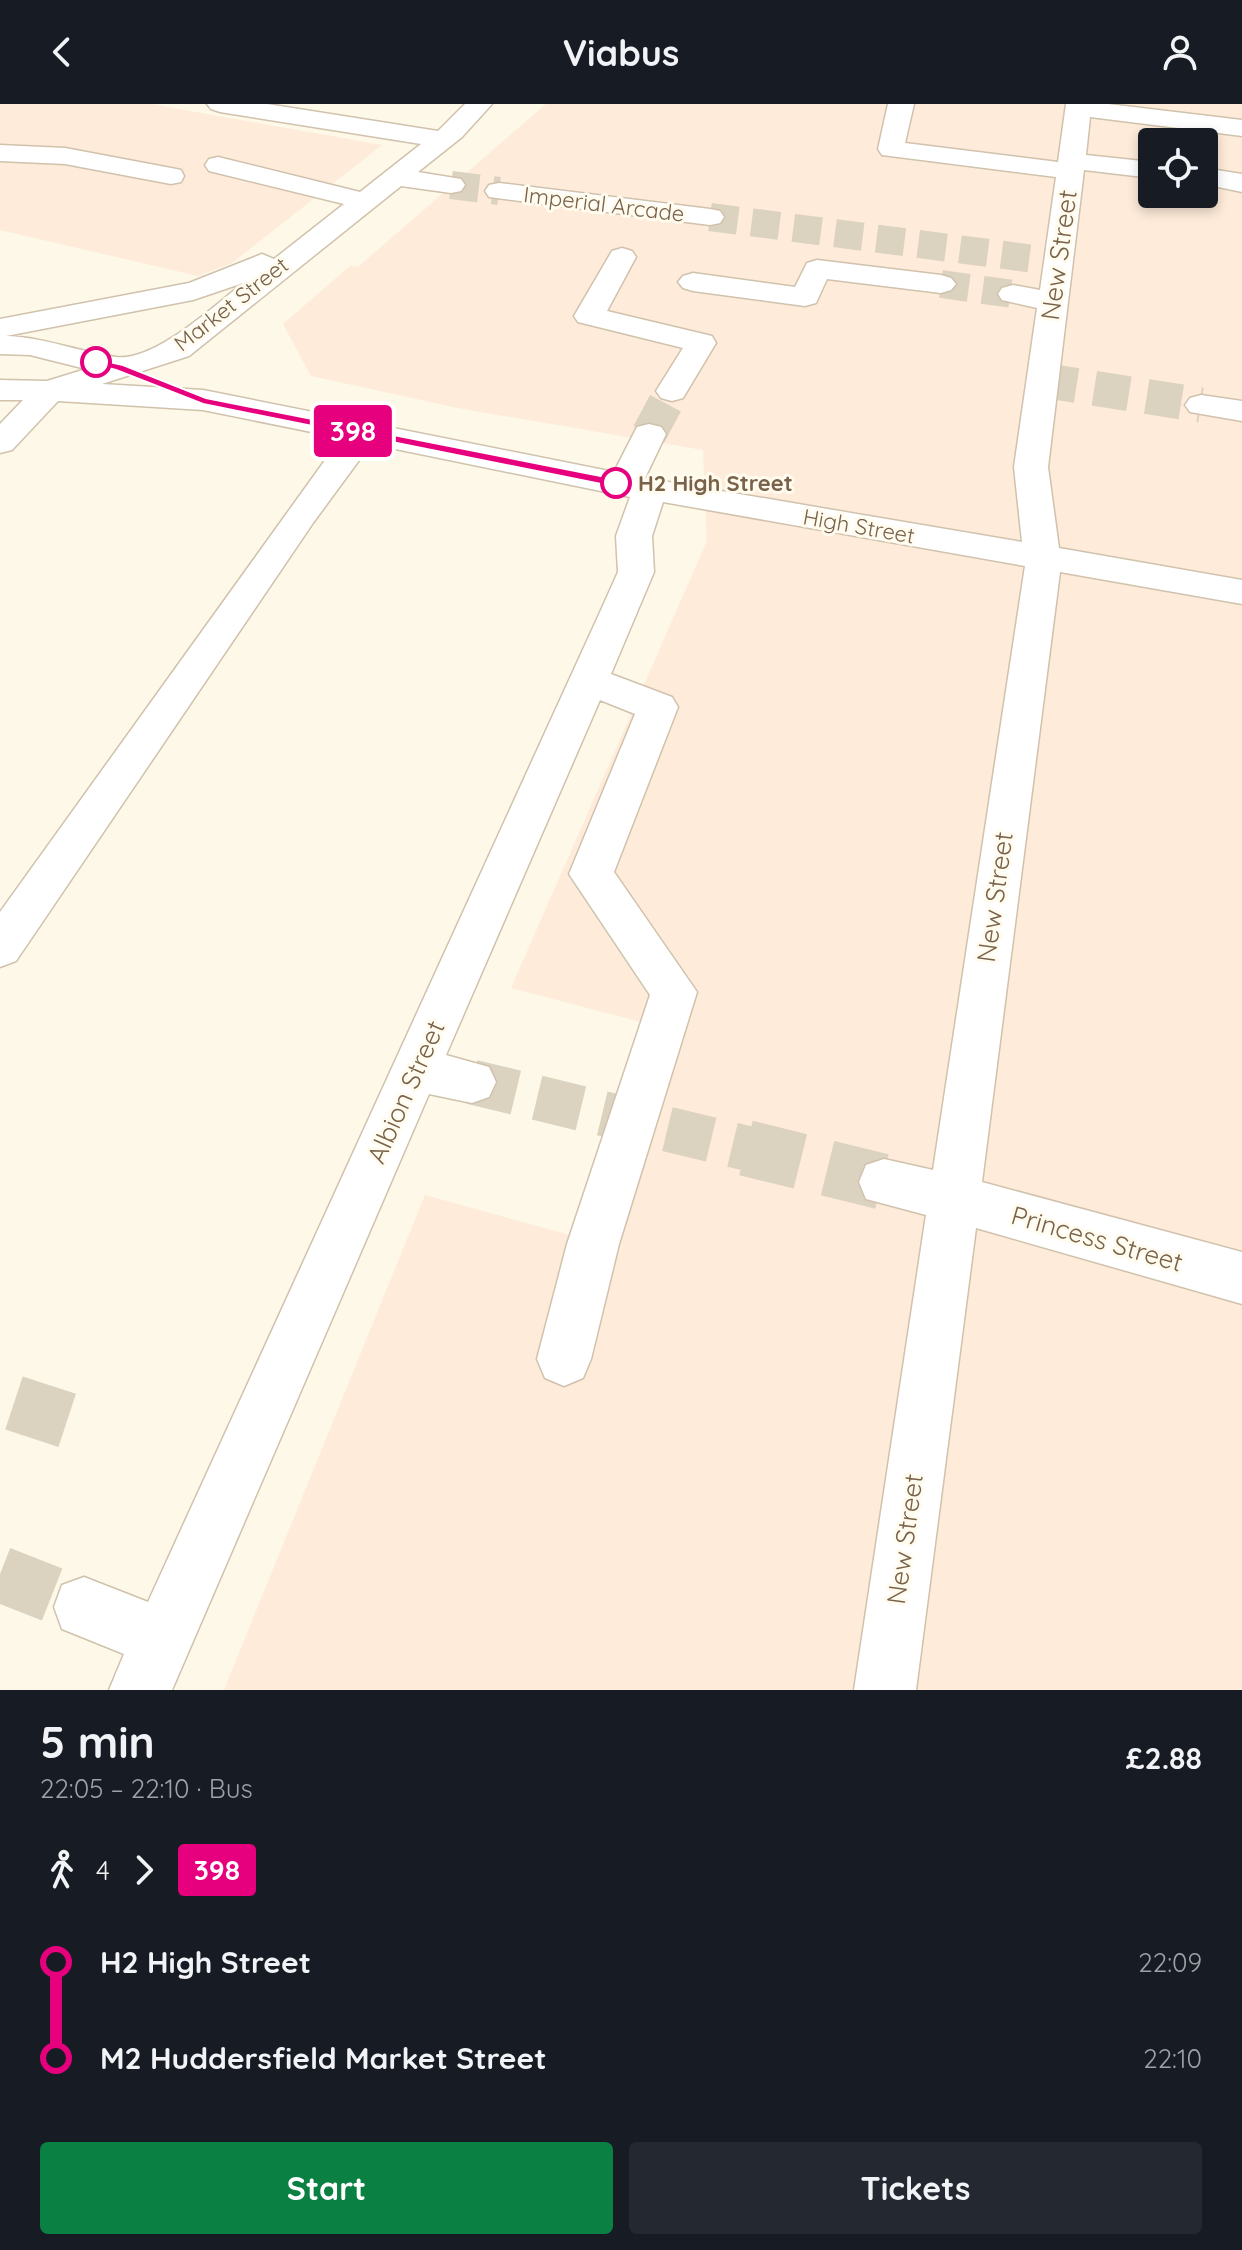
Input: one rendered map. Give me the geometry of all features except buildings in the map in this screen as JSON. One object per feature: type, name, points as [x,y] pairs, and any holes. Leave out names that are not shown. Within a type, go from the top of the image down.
[{"type":"street","points":[[220,104],[442,140]]},
{"type":"street","name":"Market Street","points":[[0,390],[50,391],[178,349],[442,140],[479,104]]},
{"type":"street","points":[[901,104],[891,149],[1138,169]]},
{"type":"street","points":[[1079,106],[1242,128]]},
{"type":"street","name":"New Street","points":[[885,1690],[1043,558],[1031,467],[1033,298],[1071,166],[1079,106]]},
{"type":"street","points":[[0,153],[65,156],[171,176]]},
{"type":"street","points":[[218,165],[363,201]]},
{"type":"street","points":[[393,177],[451,185]]},
{"type":"street","points":[[1218,178],[1242,184]]},
{"type":"street","name":"Imperial Arcade","points":[[499,191],[710,217]]},
{"type":"street","name":"Market Street","points":[[0,328],[218,284],[318,236]]},
{"type":"street","points":[[622,257],[589,316],[701,343],[672,391]]},
{"type":"street","points":[[693,282],[805,297],[817,269],[941,284]]},
{"type":"street","name":"High Street","points":[[0,345],[30,346],[119,368],[203,400]]},
{"type":"street","points":[[0,443],[50,391]]},
{"type":"street","name":"High Street","points":[[50,391],[203,400],[638,487],[1242,592]]},
{"type":"street","points":[[1201,405],[1242,411]]},
{"type":"street","points":[[0,948],[301,515],[362,433]]},
{"type":"street","name":"Albion Street","points":[[152,1664],[636,572],[634,536],[638,487],[649,434]]},
{"type":"street","points":[[564,1359],[593,1244],[674,992],[591,874],[658,707],[589,681]]},
{"type":"street","points":[[416,1070],[472,1082]]},
{"type":"street","name":"Princess Street","points":[[884,1182],[952,1198],[1229,1276]]},
{"type":"street","points":[[84,1607],[152,1664]]},
{"type":"shaded area","points":[[0,104],[151,104],[382,145],[232,263],[198,276],[0,230]]},
{"type":"shaded area","points":[[546,104],[1242,104],[1242,1690],[224,1690],[425,1195],[573,1236],[645,1023],[511,988],[707,541],[703,450],[458,408],[311,376],[283,324],[350,266],[358,267]]},
{"type":"tunnel","points":[[451,185],[499,191]]},
{"type":"tunnel","points":[[710,217],[1058,262]]},
{"type":"tunnel","points":[[941,284],[1013,294]]},
{"type":"tunnel","points":[[1042,380],[1201,405]]},
{"type":"tunnel","points":[[649,434],[672,391]]},
{"type":"tunnel","points":[[472,1082],[754,1150]]},
{"type":"tunnel","points":[[746,1148],[884,1182]]},
{"type":"tunnel","points":[[14,1403],[78,1424]]},
{"type":"tunnel","points":[[0,1574],[84,1607]]},
{"type":"bus line","name":"398","points":[[96,362],[203,400],[616,483]]},
{"type":"place","name":"H2 High Street","points":[[616,483]]}]
